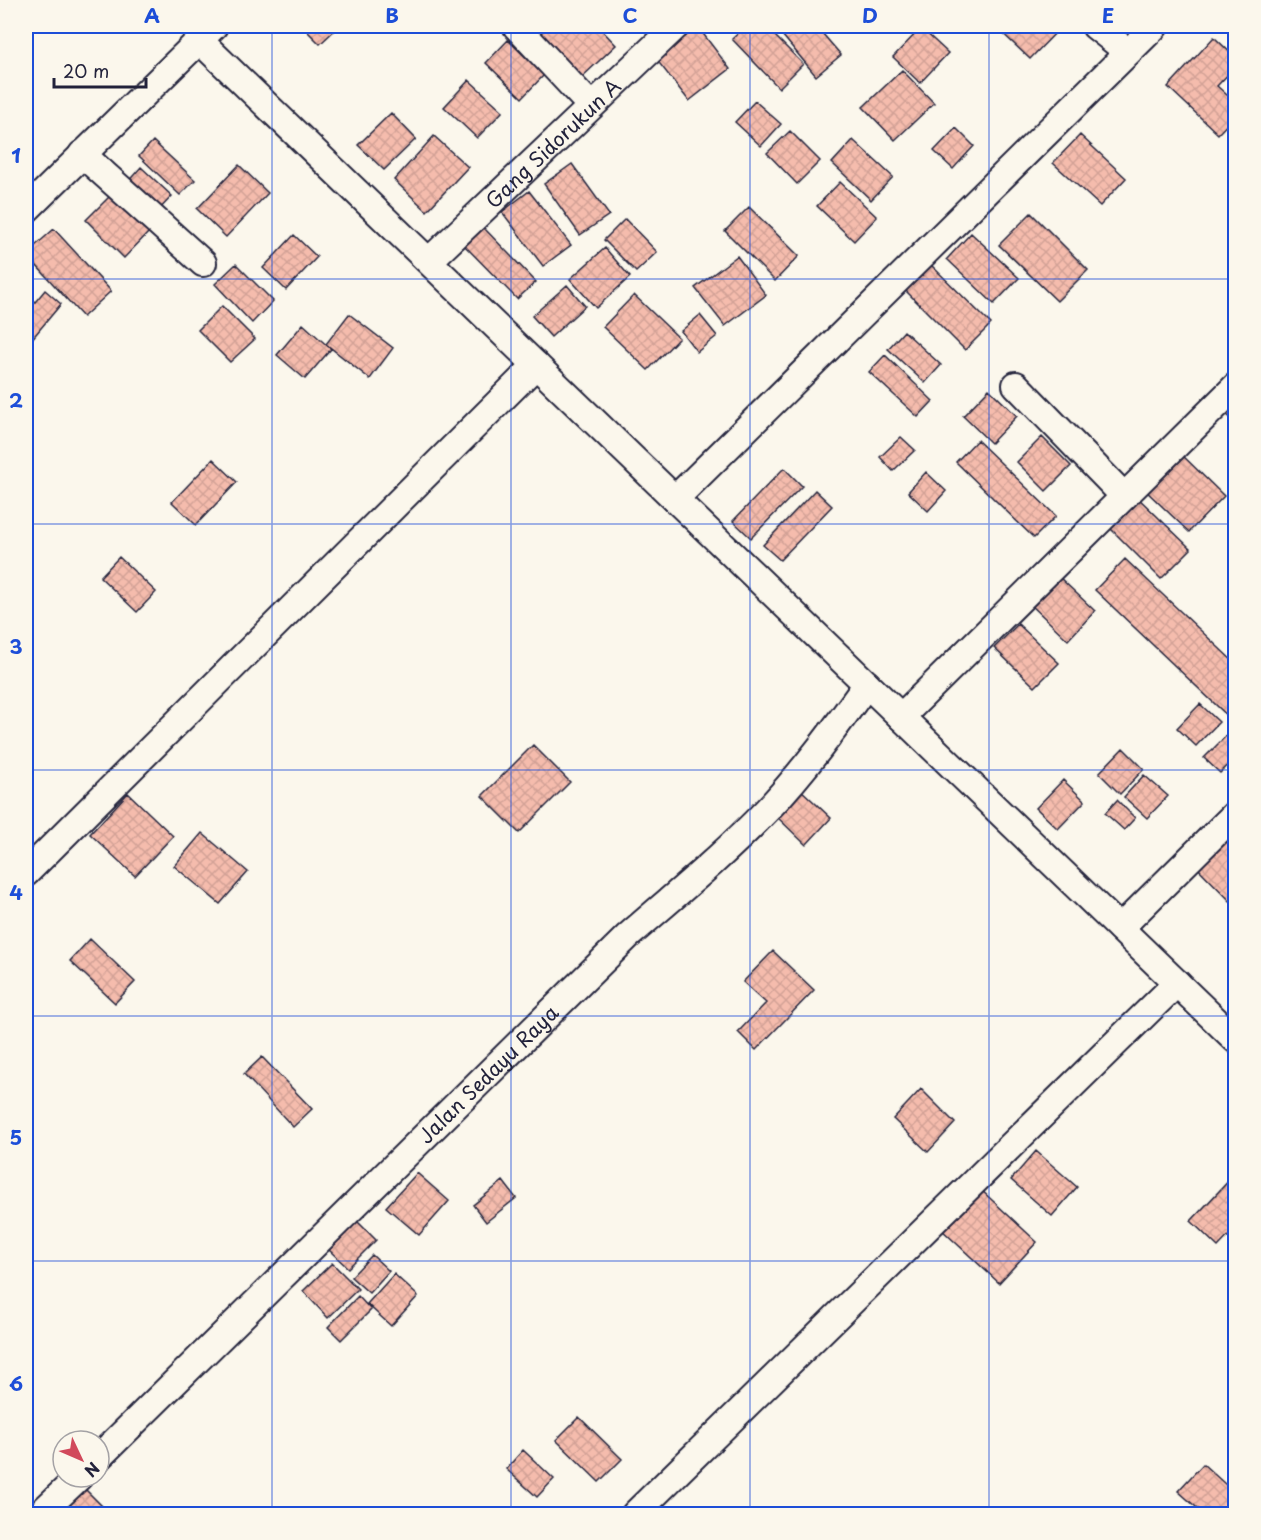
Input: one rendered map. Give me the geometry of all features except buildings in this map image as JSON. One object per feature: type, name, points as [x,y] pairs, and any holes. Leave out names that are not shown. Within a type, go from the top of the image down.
[{"type":"street","points":[[516,26],[591,106]]},
{"type":"street","name":"Gang Sidorukun A","points":[[429,261],[676,26]]},
{"type":"street","points":[[1095,26],[1128,52]]},
{"type":"street","points":[[675,499],[1155,26]]},
{"type":"street","points":[[26,210],[207,33],[429,261],[1236,1040]]},
{"type":"street","points":[[82,154],[203,263]]},
{"type":"street","points":[[26,873],[536,364]]},
{"type":"street","points":[[1016,386],[1124,496]]},
{"type":"street","points":[[901,717],[1236,386]]},
{"type":"street","name":"Jalan Sedayu Raya","points":[[111,1445],[628,936],[716,860],[768,809],[828,737],[867,684]]},
{"type":"street","points":[[1120,928],[1236,813]]},
{"type":"street","points":[[635,1515],[1177,983]]},
{"type":"street","points":[[40,1515],[67,1489]]}]
